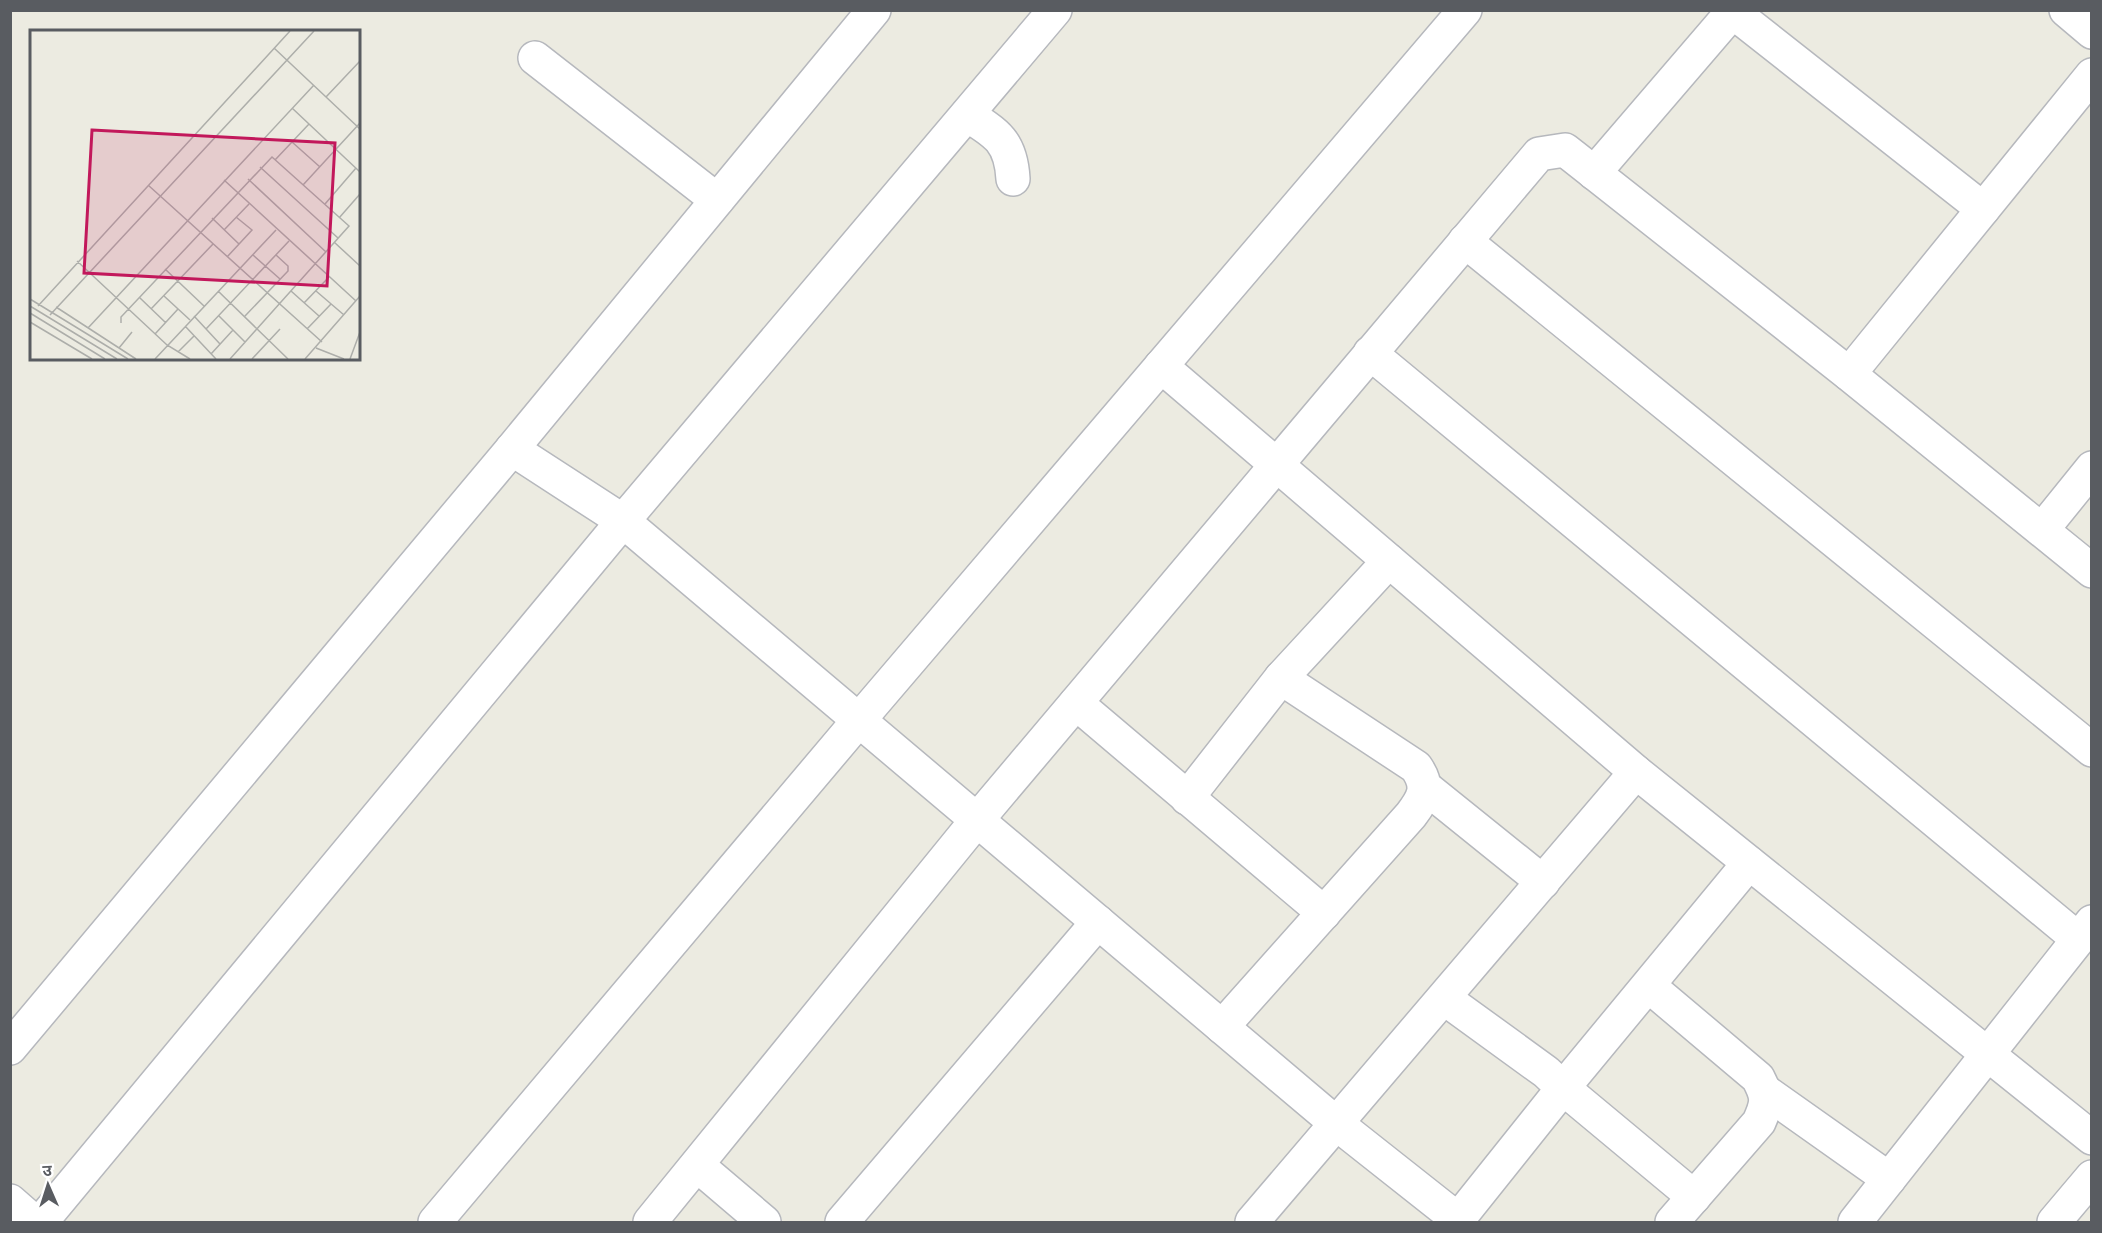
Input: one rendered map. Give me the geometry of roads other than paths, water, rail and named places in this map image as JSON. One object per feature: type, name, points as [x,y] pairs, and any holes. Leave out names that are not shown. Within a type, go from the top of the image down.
[{"type":"street","points":[[10,1048],[512,449],[874,10]]},
{"type":"street","points":[[41,1222],[623,521],[1055,10]]},
{"type":"street","points":[[435,1222],[859,720],[1465,10]]},
{"type":"street","points":[[2066,10],[2091,32]]},
{"type":"street","points":[[1594,173],[1733,11],[1983,209]]},
{"type":"street","points":[[535,58],[717,200]]},
{"type":"street","points":[[1849,374],[2091,75]]},
{"type":"street","points":[[967,114],[986,126],[1005,144],[1012,161],[1013,179]]},
{"type":"street","points":[[650,1222],[978,820],[1539,154],[1564,150],[1849,374],[2091,570]]},
{"type":"street","points":[[1465,241],[2091,750]]},
{"type":"street","points":[[1370,352],[2085,930],[1855,1222]]},
{"type":"street","points":[[1161,366],[1636,772],[2091,1138]]},
{"type":"street","points":[[512,449],[623,521],[1337,1124],[1459,1222],[1563,1088],[1749,863]]},
{"type":"street","points":[[2042,530],[2091,468]]},
{"type":"street","points":[[1188,798],[1281,678],[1389,561]]},
{"type":"street","points":[[1222,1026],[1411,815],[1422,801],[1425,787],[1416,767],[1281,678]]},
{"type":"street","points":[[1076,703],[1324,913]]},
{"type":"street","points":[[1252,1222],[1636,772]]},
{"type":"street","points":[[1425,787],[1543,882]]},
{"type":"street","points":[[842,1222],[1098,922]]},
{"type":"street","points":[[1649,986],[1758,1078],[1766,1092],[1889,1179]]},
{"type":"street","points":[[1444,998],[1546,1071],[1563,1088],[1694,1197]]},
{"type":"street","points":[[1672,1222],[1760,1122],[1767,1106],[1766,1092]]},
{"type":"street","points":[[697,1165],[764,1222]]},
{"type":"street","points":[[2054,1222],[2091,1177]]},
{"type":"street","points":[[10,1201],[34,1222]]}]
